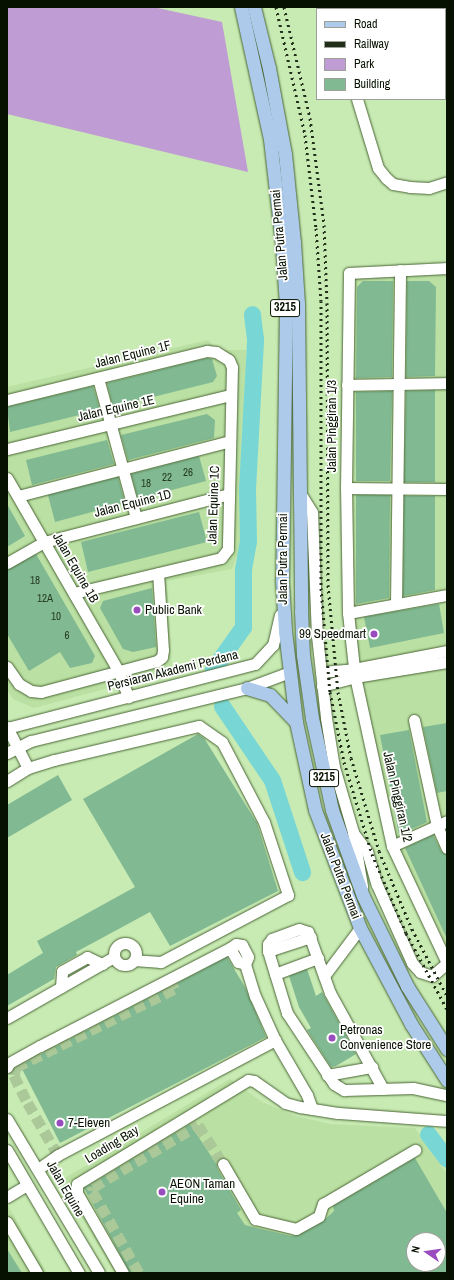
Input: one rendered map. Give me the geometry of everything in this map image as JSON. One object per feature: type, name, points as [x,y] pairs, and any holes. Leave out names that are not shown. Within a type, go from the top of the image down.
[{"type":"main road","name":"Jalan Putra Permai","points":[[241,7],[270,139],[282,245],[286,305],[282,580],[296,722],[315,810],[360,928],[407,1017],[447,1080]]},
{"type":"main road","name":"Jalan Putra Permai","points":[[254,7],[279,117],[290,191],[298,304],[303,655],[323,773],[332,810],[363,896],[407,986],[447,1049]]},
{"type":"main road","points":[[290,672],[299,665],[303,655]]},
{"type":"main road","points":[[247,688],[270,695],[296,722]]},
{"type":"street","points":[[356,100],[378,168],[386,178],[393,184],[410,187],[429,188],[447,182]]},
{"type":"street","name":"Jalan Pinggiran 1/3","points":[[354,673],[348,613],[346,488],[349,273],[447,268]]},
{"type":"street","points":[[396,604],[400,270]]},
{"type":"street","name":"Jalan Equine 1F","points":[[7,400],[207,351],[216,352],[229,360],[231,395]]},
{"type":"street","points":[[98,378],[136,518]]},
{"type":"street","points":[[347,385],[447,383]]},
{"type":"street","name":"Jalan Equine 1E","points":[[7,449],[231,395]]},
{"type":"street","name":"Jalan Equine 1C","points":[[74,593],[221,558],[228,549],[231,395]]},
{"type":"street","points":[[18,496],[230,440]]},
{"type":"street","name":"Jalan Equine 1B","points":[[7,478],[119,672],[128,697]]},
{"type":"street","points":[[346,488],[447,489]]},
{"type":"street","points":[[300,493],[312,512],[313,581],[322,686],[334,767],[362,874],[363,896]]},
{"type":"street","name":"Jalan Equine 1D","points":[[7,563],[44,542],[229,494]]},
{"type":"street","points":[[7,667],[19,684],[31,690],[41,692],[157,661],[162,657],[158,573]]},
{"type":"street","name":"Persiaran Akademi Perdana","points":[[7,727],[244,668],[258,662],[273,645],[278,630],[282,580]]},
{"type":"street","points":[[348,613],[447,595]]},
{"type":"street","points":[[322,686],[354,673],[447,651]]},
{"type":"street","points":[[321,672],[354,673],[447,662]]},
{"type":"street","points":[[7,753],[31,741],[247,688],[290,672]]},
{"type":"street","name":"Jalan Pinggiran 1/2","points":[[354,673],[392,846],[447,963]]},
{"type":"street","points":[[414,720],[447,848]]},
{"type":"street","points":[[7,780],[28,768],[54,760],[199,726],[222,742],[264,822],[288,895],[161,962],[134,960],[125,965],[118,963],[114,957],[116,946],[127,942],[136,950],[134,960]]},
{"type":"street","points":[[7,727],[28,768]]},
{"type":"street","points":[[392,846],[442,824]]},
{"type":"street","points":[[352,832],[367,851],[377,885],[412,962],[420,972],[432,976],[447,963]]},
{"type":"street","points":[[324,976],[360,928]]},
{"type":"street","points":[[383,1089],[330,993],[311,937],[305,930],[299,929],[272,939],[268,944],[268,951],[287,1013],[334,1084],[344,1090],[383,1089],[413,1088],[447,1095]]},
{"type":"street","points":[[7,1067],[9,1063],[40,1046],[230,948],[240,963],[245,964],[255,996],[275,1040],[307,1095],[312,1109],[338,1113],[447,1122]]},
{"type":"street","points":[[7,1018],[61,987],[62,971],[87,957],[102,964],[114,957]]},
{"type":"street","points":[[275,974],[318,958]]},
{"type":"street","points":[[38,1169],[58,1155],[275,1040]]},
{"type":"street","points":[[327,1075],[372,1067]]},
{"type":"street","name":"Loading Bay","points":[[123,1273],[77,1193],[77,1184],[251,1080],[285,1103],[312,1109]]},
{"type":"street","name":"Jalan Equine","points":[[7,1119],[99,1273]]},
{"type":"street","points":[[7,1150],[79,1273]]},
{"type":"street","points":[[223,1164],[255,1219],[296,1229],[319,1216],[323,1204],[387,1165],[415,1150]]},
{"type":"street","points":[[7,1197],[28,1185]]},
{"type":"street","points":[[7,1222],[38,1273]]},
{"type":"shaded area","points":[[447,275],[447,946],[398,846],[358,663],[353,607],[353,279]]},
{"type":"shaded area","points":[[208,340],[217,350],[246,350],[242,544],[232,569],[167,581],[172,671],[34,708],[13,699],[7,690],[7,387]]},
{"type":"shaded area","points":[[230,1079],[262,1102],[296,1116],[330,1124],[415,1128],[447,1174],[447,1273],[115,1273],[60,1181]]},
{"type":"shaded area","points":[[7,1204],[47,1273],[7,1273]]},
{"type":"green space","points":[[7,7],[153,7],[222,22],[248,172],[7,114]]},
{"type":"building","points":[[363,281],[393,281],[392,377],[356,378],[357,287]]},
{"type":"building","points":[[407,281],[429,281],[436,287],[435,376],[406,377]]},
{"type":"building","points":[[207,358],[212,359],[217,376],[213,382],[113,407],[107,383]]},
{"type":"building","points":[[93,386],[100,410],[10,432],[7,407]]},
{"type":"building","points":[[435,390],[435,482],[404,482],[406,391]]},
{"type":"building","points":[[392,391],[390,481],[356,481],[356,392]]},
{"type":"building","points":[[207,414],[215,420],[214,438],[128,460],[121,435]]},
{"type":"building","points":[[107,440],[114,464],[32,485],[26,460]]},
{"type":"building","points":[[199,456],[206,481],[138,499],[131,474]]},
{"type":"building","points":[[118,477],[125,503],[55,522],[48,495]]},
{"type":"building","points":[[356,495],[390,495],[389,598],[356,604]]},
{"type":"building","points":[[404,496],[435,496],[435,590],[403,596]]},
{"type":"building","points":[[7,504],[25,536],[7,547]]},
{"type":"building","points":[[199,512],[207,542],[88,572],[81,542]]},
{"type":"building","points":[[36,554],[95,656],[92,663],[70,668],[60,652],[29,671],[7,634],[7,570]]},
{"type":"building","points":[[152,588],[156,647],[133,652],[123,649],[100,608],[103,601]]},
{"type":"building","points":[[439,604],[444,633],[370,648],[364,617]]},
{"type":"building","points":[[447,723],[447,791],[437,793],[423,727]]},
{"type":"building","points":[[409,730],[427,822],[399,835],[380,735]]},
{"type":"building","points":[[198,734],[204,738],[257,823],[278,891],[170,946],[150,912],[76,952],[77,955],[56,967],[54,979],[7,1006],[7,975],[43,953],[37,941],[135,887],[83,799]]},
{"type":"building","points":[[58,775],[72,800],[7,838],[7,805]]},
{"type":"building","points":[[433,835],[441,851],[447,855],[447,939],[405,848]]},
{"type":"building","points":[[227,957],[245,987],[266,1037],[60,1143],[20,1065]]},
{"type":"building","name":"Petronas Convenience Store","points":[[307,969],[316,996],[322,992],[356,1054],[336,1066],[331,1067],[307,1030],[311,1028],[299,1007],[289,976]]},
{"type":"building","name":"AEON Taman Equine","points":[[190,1124],[215,1162],[217,1160],[217,1168],[241,1210],[237,1213],[245,1225],[291,1236],[299,1235],[322,1222],[334,1211],[333,1206],[415,1158],[447,1213],[447,1273],[130,1273],[84,1188]]},
{"type":"building","points":[[7,1249],[22,1273],[7,1273]]},
{"type":"waterway","points":[[213,669],[243,627],[243,569],[248,541],[247,489],[255,339],[252,314]]},
{"type":"waterway","points":[[222,706],[272,780],[302,872]]},
{"type":"waterway","points":[[428,1134],[447,1159]]},
{"type":"tunnel","points":[[58,1155],[26,1100],[14,1075],[16,1067],[174,989],[170,979]]},
{"type":"tunnel","points":[[139,1273],[92,1191],[93,1187],[198,1125],[223,1164]]},
{"type":"railway","points":[[276,7],[305,135],[316,228],[321,301],[321,588],[330,692],[344,762],[372,854],[406,933],[447,1009]]},
{"type":"railway","points":[[284,7],[310,118],[324,225],[327,303],[328,585],[338,692],[351,758],[379,851],[412,929],[447,996]]},
{"type":"place","name":"Public Bank","points":[[137,610]]},
{"type":"place","name":"99 Speedmart","points":[[374,634]]},
{"type":"place","name":"Petronas Convenience Store","points":[[332,1038]]},
{"type":"place","name":"7-Eleven","points":[[60,1123]]},
{"type":"place","name":"AEON Taman Equine","points":[[162,1192]]}]
